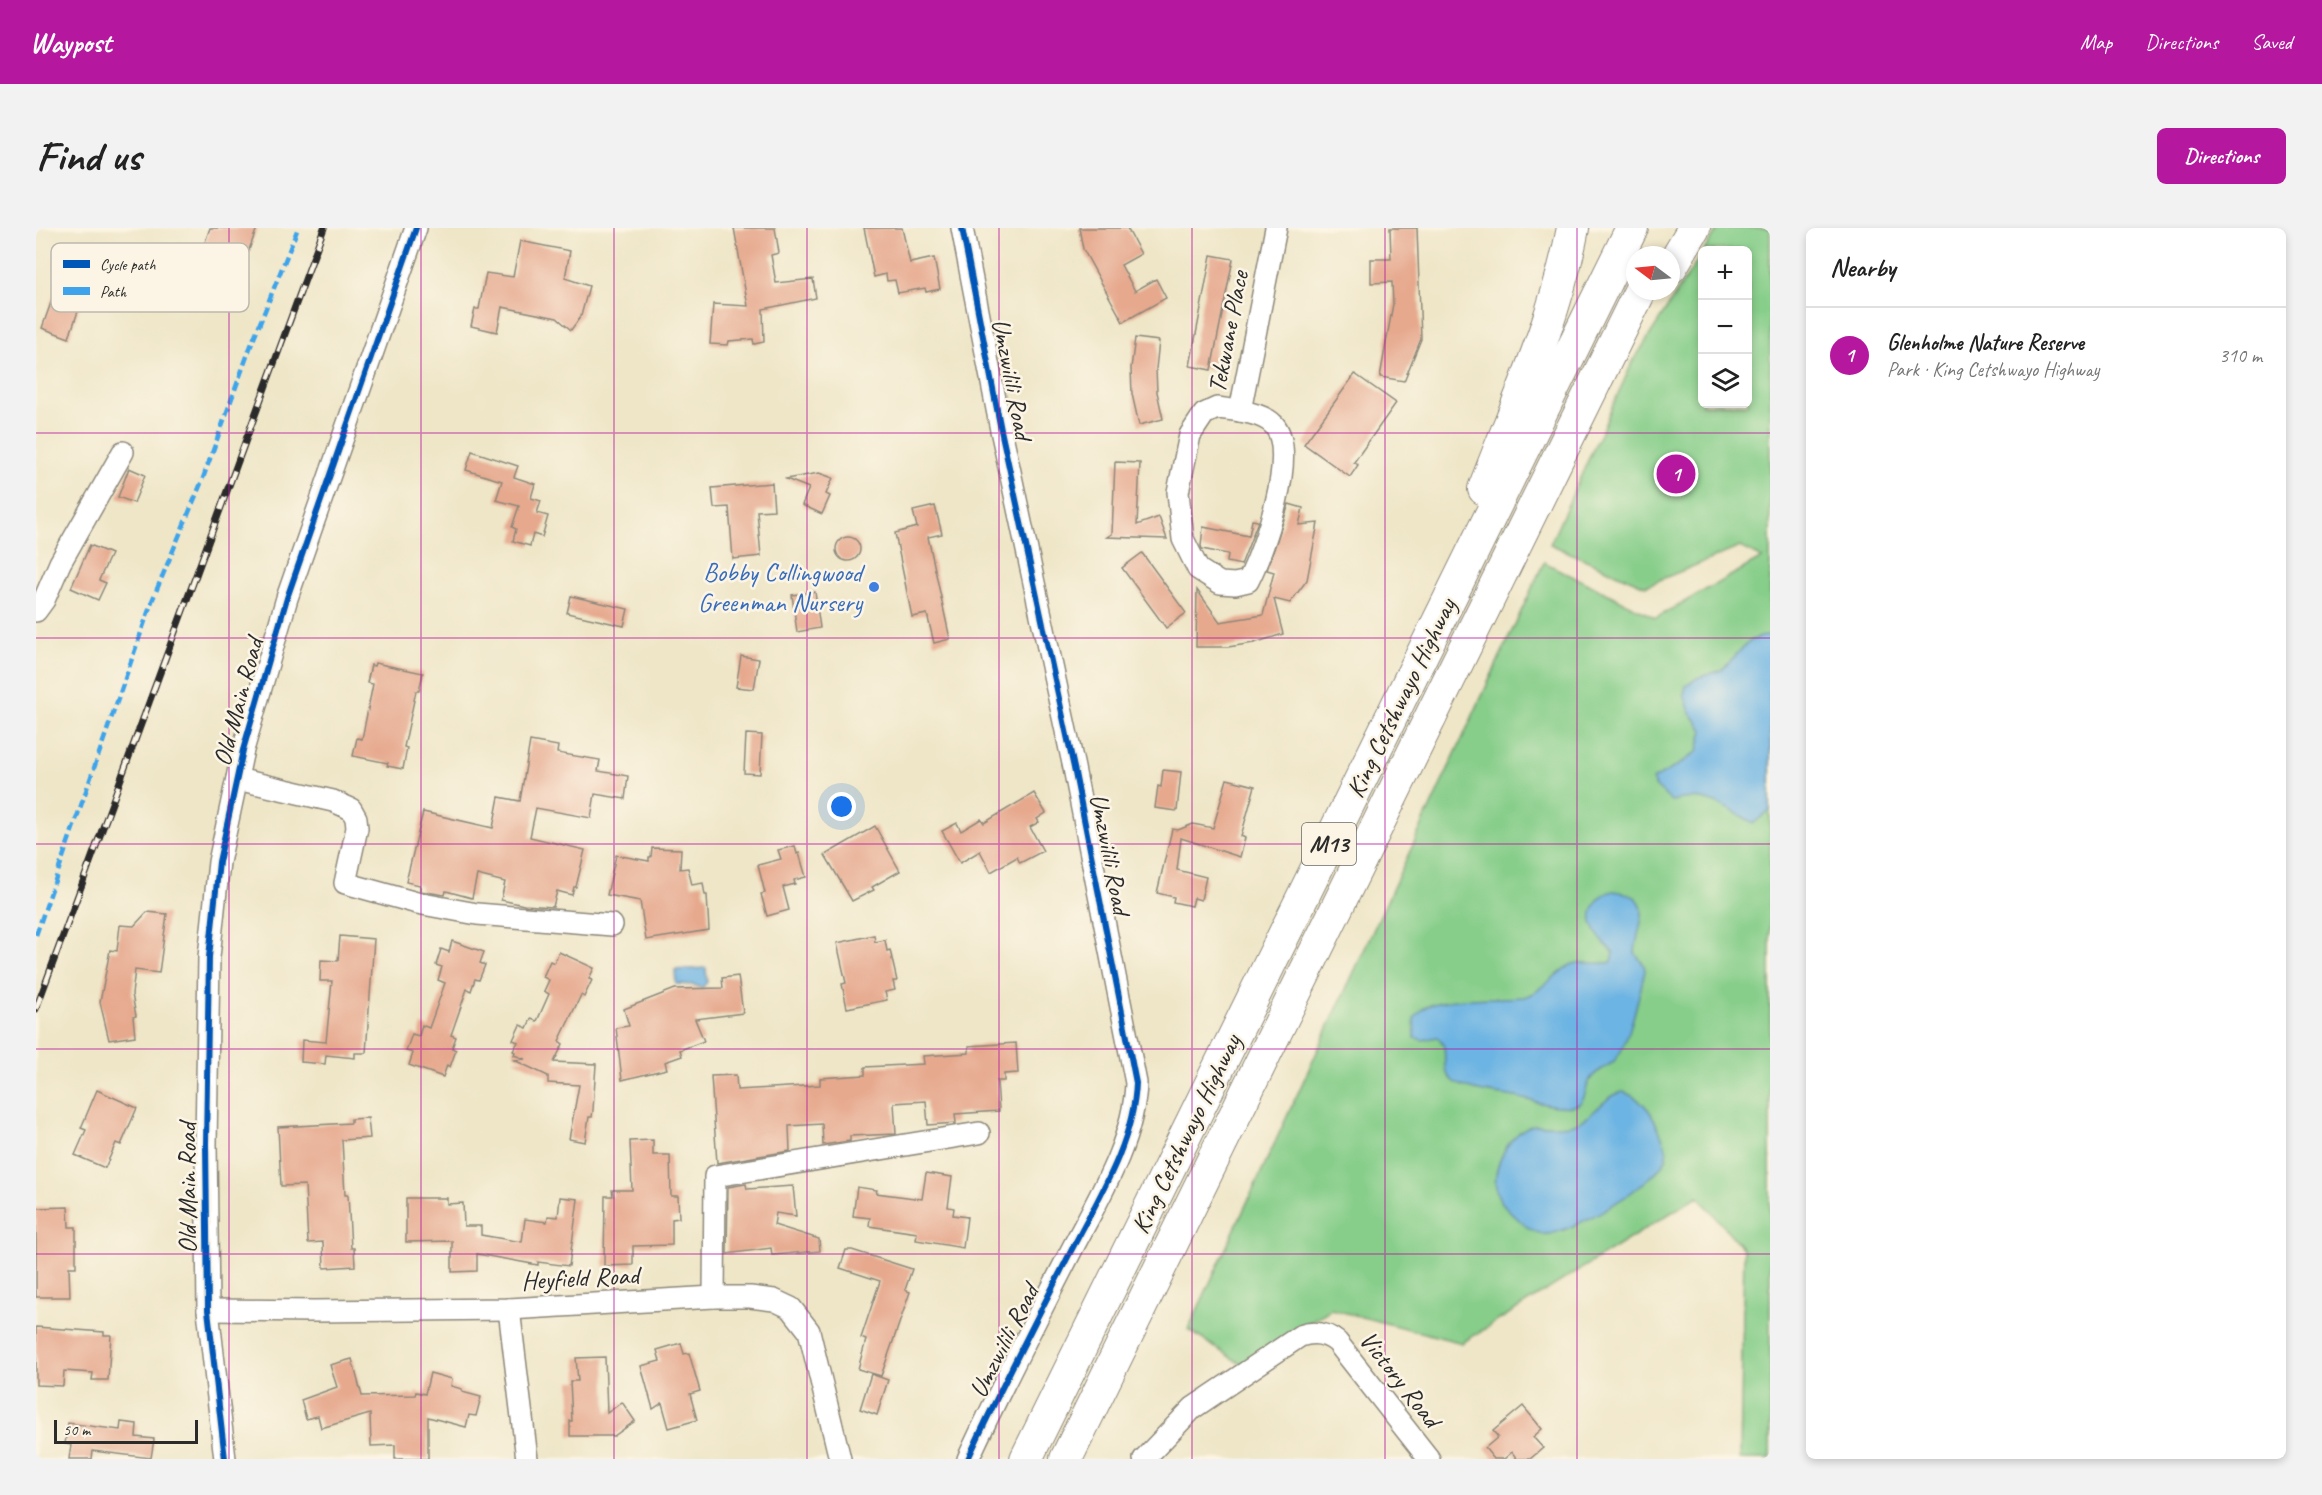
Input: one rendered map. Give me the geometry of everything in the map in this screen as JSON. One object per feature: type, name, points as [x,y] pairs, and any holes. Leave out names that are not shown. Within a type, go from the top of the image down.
[{"type":"highway","points":[[1407,685],[1543,337],[1560,283],[1573,228]]},
{"type":"highway","name":"King Cetshwayo Highway","points":[[1026,1459],[1632,228]]},
{"type":"highway","points":[[1662,246],[1671,228]]},
{"type":"highway","points":[[1680,252],[1694,228]]},
{"type":"highway","name":"King Cetshwayo Highway","points":[[1066,1459],[1636,300]]},
{"type":"highway","points":[[1602,369],[1649,300]]},
{"type":"street","name":"Old Main Road","points":[[225,1459],[208,1310],[206,1144],[209,957],[219,862],[243,750],[286,598],[416,228]]},
{"type":"street","name":"Umzwilili Road","points":[[962,228],[1004,441],[1074,768],[1136,1083],[1132,1115],[1100,1198],[1026,1338],[968,1459]]},
{"type":"street","name":"Tekwane Place","points":[[1240,411],[1276,228]]},
{"type":"street","name":"Tekwane Place","points":[[1217,408],[1240,411],[1253,414],[1274,425],[1280,439],[1281,458],[1279,495],[1258,561],[1248,581],[1235,584],[1220,582],[1198,569],[1183,539],[1178,492],[1190,435],[1204,414],[1217,408]]},
{"type":"street","points":[[36,611],[44,600],[60,563],[123,452]]},
{"type":"street","points":[[237,779],[333,801],[351,809],[357,828],[345,883],[417,903],[477,914],[612,925]]},
{"type":"street","points":[[714,1297],[715,1176],[979,1133]]},
{"type":"street","name":"Heyfield Road","points":[[208,1310],[509,1309],[714,1297],[774,1300],[791,1308],[800,1317],[812,1338],[840,1459]]},
{"type":"street","points":[[509,1309],[527,1459]]},
{"type":"street","name":"Victory Road","points":[[1144,1459],[1184,1416],[1203,1402],[1300,1336],[1317,1333],[1332,1337],[1343,1349],[1429,1459]]},
{"type":"green space","points":[[1719,228],[1770,228],[1770,1459],[1740,1459],[1744,1250],[1698,1196],[1462,1343],[1331,1309],[1241,1364],[1188,1330],[1544,562],[1656,618],[1762,558],[1740,547],[1645,586],[1550,544],[1632,363],[1672,300],[1680,300],[1680,288],[1698,259],[1698,408],[1752,408],[1752,246],[1707,246]]},
{"type":"water","points":[[1770,634],[1770,810],[1754,823],[1705,800],[1695,798],[1671,801],[1655,786],[1652,780],[1698,751],[1703,730],[1690,712],[1684,694],[1686,686],[1697,678],[1722,670],[1749,641]]},
{"type":"water","points":[[1613,891],[1636,898],[1641,905],[1641,922],[1635,953],[1644,965],[1645,971],[1624,1044],[1614,1061],[1592,1077],[1581,1102],[1578,1105],[1566,1107],[1551,1105],[1474,1090],[1453,1081],[1446,1070],[1442,1041],[1437,1037],[1423,1040],[1415,1038],[1414,1019],[1419,1013],[1433,1004],[1444,1002],[1525,997],[1573,964],[1612,962],[1614,953],[1603,942],[1592,924],[1592,912],[1597,901]]},
{"type":"water","points":[[706,968],[707,982],[702,988],[676,984],[675,970]]},
{"type":"water","points":[[1623,1092],[1635,1097],[1648,1109],[1655,1120],[1667,1152],[1661,1166],[1631,1193],[1590,1218],[1553,1233],[1542,1234],[1528,1227],[1503,1205],[1496,1188],[1497,1170],[1509,1144],[1527,1127],[1561,1126],[1581,1121],[1610,1098]]},
{"type":"building","points":[[210,228],[257,228],[249,250],[249,243],[205,242]]},
{"type":"building","points":[[734,228],[775,228],[779,253],[771,255],[776,283],[813,279],[816,298],[763,309],[764,342],[754,344],[753,339],[729,341],[728,345],[710,344],[713,304],[748,306]]},
{"type":"building","points":[[864,228],[902,228],[910,263],[934,258],[940,289],[926,292],[925,288],[898,293],[895,280],[887,281],[886,274],[874,277]]},
{"type":"building","points":[[1079,228],[1127,228],[1141,254],[1121,265],[1135,291],[1156,279],[1166,298],[1123,322],[1083,249]]},
{"type":"building","points":[[1390,228],[1417,228],[1421,339],[1404,381],[1380,377],[1393,304],[1392,282],[1371,283],[1371,259],[1391,259]]},
{"type":"building","points":[[520,241],[570,251],[565,278],[589,286],[581,316],[571,330],[557,318],[502,307],[497,332],[471,326],[475,309],[479,309],[486,273],[513,277]]},
{"type":"building","points":[[1211,255],[1233,259],[1211,370],[1190,366]]},
{"type":"building","points":[[51,302],[51,312],[78,312],[69,338],[42,328]]},
{"type":"building","points":[[1135,338],[1159,341],[1156,369],[1157,392],[1163,419],[1139,425],[1132,394],[1131,368]]},
{"type":"building","points":[[1355,374],[1396,403],[1354,462],[1358,465],[1350,477],[1304,444]]},
{"type":"building","points":[[472,451],[518,466],[514,477],[535,484],[531,498],[541,501],[537,513],[548,516],[542,537],[533,534],[530,546],[513,541],[516,529],[512,527],[519,506],[496,500],[502,481],[466,470]]},
{"type":"building","points":[[1115,462],[1140,463],[1137,525],[1159,517],[1167,539],[1107,537],[1112,534]]},
{"type":"building","points":[[129,468],[145,475],[134,503],[118,497]]},
{"type":"building","points":[[819,473],[833,478],[826,494],[830,496],[822,514],[802,505],[809,488],[786,479]]},
{"type":"building","points":[[772,483],[774,510],[757,511],[761,556],[733,559],[729,507],[714,508],[712,488]]},
{"type":"building","points":[[1289,504],[1303,508],[1299,525],[1318,523],[1307,580],[1290,603],[1274,599],[1283,634],[1254,643],[1228,647],[1196,647],[1197,590],[1220,622],[1263,615],[1274,572],[1267,570]]},
{"type":"building","points":[[935,506],[942,534],[928,537],[950,639],[934,643],[927,614],[912,617],[895,533],[917,527],[913,511]]},
{"type":"building","points":[[1252,520],[1258,521],[1241,565],[1227,562],[1228,554],[1202,549],[1203,527],[1249,536]]},
{"type":"building","points":[[843,537],[853,537],[860,544],[860,554],[853,561],[843,561],[836,554],[836,544]]},
{"type":"building","points":[[90,545],[111,554],[99,580],[106,583],[98,600],[71,588]]},
{"type":"building","points":[[1142,553],[1186,613],[1166,628],[1122,568]]},
{"type":"building","points":[[815,592],[820,628],[797,632],[792,595]]},
{"type":"building","points":[[571,596],[628,609],[624,626],[567,613]]},
{"type":"building","points":[[741,656],[759,659],[754,689],[736,687]]},
{"type":"building","points":[[375,663],[423,673],[419,691],[416,691],[404,747],[407,748],[403,769],[387,766],[388,763],[353,756],[357,738],[362,739],[373,684],[367,683],[371,665],[374,666]]},
{"type":"building","points":[[746,734],[762,735],[760,774],[744,773]]},
{"type":"building","points":[[530,741],[558,746],[557,753],[600,760],[598,771],[628,776],[625,799],[595,794],[591,818],[536,808],[530,837],[585,850],[572,895],[557,891],[553,907],[524,905],[501,900],[505,882],[477,875],[472,898],[446,891],[445,895],[420,891],[420,885],[406,882],[423,812],[493,828],[499,797],[520,801]]},
{"type":"building","points":[[1163,770],[1181,772],[1177,811],[1155,808]]},
{"type":"building","points":[[1227,779],[1255,786],[1241,836],[1245,838],[1240,857],[1181,838],[1177,870],[1206,877],[1201,900],[1194,898],[1192,906],[1173,902],[1174,897],[1157,893],[1172,829],[1178,830],[1193,824],[1213,828]]},
{"type":"building","points":[[1034,793],[1046,813],[1037,819],[1039,822],[1030,827],[1043,851],[1020,863],[1017,857],[991,872],[980,851],[960,863],[942,831],[957,823],[961,831],[981,819],[984,823]]},
{"type":"building","points":[[875,826],[900,871],[872,887],[874,890],[852,901],[825,855]]},
{"type":"building","points":[[795,846],[806,877],[794,880],[795,884],[783,887],[789,910],[767,916],[761,894],[765,893],[758,865],[781,859],[778,850]]},
{"type":"building","points":[[652,848],[681,849],[680,869],[688,868],[692,885],[703,883],[705,895],[707,895],[709,930],[646,940],[640,901],[607,895],[616,855],[649,861]]},
{"type":"building","points":[[147,912],[167,914],[159,973],[135,970],[132,994],[136,1016],[133,1017],[135,1036],[109,1040],[100,1002],[110,950],[117,951],[120,925],[134,926]]},
{"type":"building","points":[[874,935],[875,942],[885,940],[887,951],[890,950],[897,981],[893,981],[895,990],[885,992],[887,1000],[847,1008],[842,984],[846,983],[837,943]]},
{"type":"building","points":[[340,936],[374,939],[366,1053],[355,1053],[355,1058],[326,1055],[325,1064],[301,1062],[302,1040],[326,1042],[332,981],[320,981],[321,960],[338,961]]},
{"type":"building","points":[[452,941],[484,952],[480,963],[485,965],[479,980],[475,979],[471,991],[467,989],[451,1035],[456,1037],[452,1048],[456,1050],[450,1067],[447,1065],[443,1077],[409,1065],[413,1053],[406,1051],[412,1034],[419,1036],[422,1025],[429,1028],[445,983],[438,980],[442,967],[436,965],[441,949],[449,952]]},
{"type":"building","points":[[559,952],[594,968],[589,979],[592,980],[584,997],[581,995],[559,1041],[563,1044],[554,1062],[596,1064],[593,1110],[592,1117],[589,1117],[585,1142],[569,1139],[579,1085],[548,1083],[548,1076],[514,1060],[525,1059],[514,1055],[513,1051],[518,1042],[513,1040],[520,1025],[527,1028],[531,1019],[537,1021],[549,994],[544,991],[549,980],[543,977],[550,961],[554,963]]},
{"type":"building","points":[[738,976],[743,1013],[695,1019],[704,1041],[680,1050],[682,1056],[665,1062],[667,1069],[622,1080],[616,1028],[629,1026],[624,1009],[675,989],[723,988],[722,978]]},
{"type":"building","points":[[1016,1043],[1018,1073],[1004,1074],[1004,1081],[997,1081],[999,1111],[955,1114],[956,1123],[928,1125],[926,1101],[894,1103],[896,1134],[850,1136],[850,1141],[823,1145],[822,1124],[789,1126],[790,1151],[717,1163],[711,1076],[736,1075],[737,1090],[820,1085],[820,1078],[865,1075],[865,1067],[924,1064],[923,1056],[969,1053],[969,1046]]},
{"type":"building","points":[[97,1090],[137,1108],[121,1145],[116,1143],[105,1168],[75,1155],[86,1130],[81,1128]]},
{"type":"building","points":[[368,1118],[370,1138],[342,1140],[345,1195],[348,1195],[351,1248],[354,1248],[355,1266],[324,1268],[323,1242],[308,1243],[305,1185],[281,1186],[278,1127],[351,1123],[351,1119]]},
{"type":"building","points":[[653,1140],[653,1155],[670,1155],[671,1196],[678,1196],[679,1218],[672,1219],[672,1245],[633,1246],[633,1265],[604,1266],[605,1196],[613,1196],[612,1190],[632,1190],[630,1141]]},
{"type":"building","points":[[926,1173],[952,1177],[948,1207],[954,1208],[953,1215],[967,1217],[963,1248],[916,1240],[917,1233],[869,1226],[870,1218],[853,1216],[857,1187],[877,1190],[876,1193],[922,1199]]},
{"type":"building","points":[[746,1184],[747,1189],[793,1186],[796,1216],[776,1213],[774,1225],[819,1239],[820,1251],[772,1255],[771,1248],[727,1254],[728,1187]]},
{"type":"building","points":[[560,1197],[578,1199],[569,1266],[538,1262],[538,1265],[477,1254],[477,1271],[452,1272],[452,1241],[406,1242],[406,1198],[447,1198],[447,1204],[463,1203],[464,1226],[481,1226],[481,1235],[522,1242],[525,1219],[547,1222],[548,1216],[558,1217]]},
{"type":"building","points":[[68,1207],[69,1227],[76,1227],[76,1267],[69,1267],[70,1297],[36,1297],[36,1208]]},
{"type":"building","points":[[846,1250],[912,1269],[905,1290],[910,1292],[881,1376],[858,1369],[866,1340],[861,1338],[880,1281],[840,1268]]},
{"type":"building","points":[[36,1327],[104,1332],[104,1335],[111,1335],[108,1380],[92,1380],[93,1373],[64,1371],[63,1386],[36,1385]]},
{"type":"building","points":[[681,1343],[684,1354],[689,1353],[700,1391],[690,1394],[697,1420],[669,1428],[662,1403],[653,1409],[641,1366],[660,1361],[657,1350]]},
{"type":"building","points":[[605,1357],[607,1413],[622,1402],[635,1421],[614,1436],[570,1436],[570,1421],[572,1421],[570,1381],[578,1381],[576,1358]]},
{"type":"building","points":[[352,1359],[362,1396],[415,1395],[416,1392],[425,1394],[430,1373],[452,1379],[451,1386],[462,1389],[462,1392],[481,1397],[476,1416],[469,1415],[466,1427],[428,1417],[428,1459],[395,1459],[395,1445],[371,1446],[370,1414],[321,1428],[318,1416],[306,1419],[301,1400],[337,1387],[330,1365]]},
{"type":"building","points":[[871,1374],[888,1380],[877,1415],[860,1409]]},
{"type":"building","points":[[1523,1406],[1542,1429],[1533,1437],[1543,1448],[1530,1459],[1517,1459],[1512,1452],[1504,1459],[1494,1459],[1485,1448],[1498,1437],[1493,1431]]},
{"type":"building","points":[[121,1422],[137,1424],[136,1437],[154,1439],[151,1458],[93,1451],[92,1459],[69,1459],[71,1445],[65,1444],[68,1423],[120,1430]]},
{"type":"railway","points":[[36,1009],[324,228]]},
{"type":"marked path","points":[[36,935],[152,601],[202,481],[250,348],[298,228]]},
{"type":"cycle path","points":[[225,1459],[208,1310],[206,1144],[209,957],[219,862],[243,750],[287,598],[416,228]]},
{"type":"cycle path","points":[[962,228],[1001,430],[1074,768],[1136,1083],[1134,1105],[1128,1128],[1112,1171],[968,1459]]},
{"type":"place","name":"Glenholme Nature Reserve","points":[[1676,474]]},
{"type":"place","name":"Bobby Collingwood Greenman Nursery","points":[[874,587]]}]
